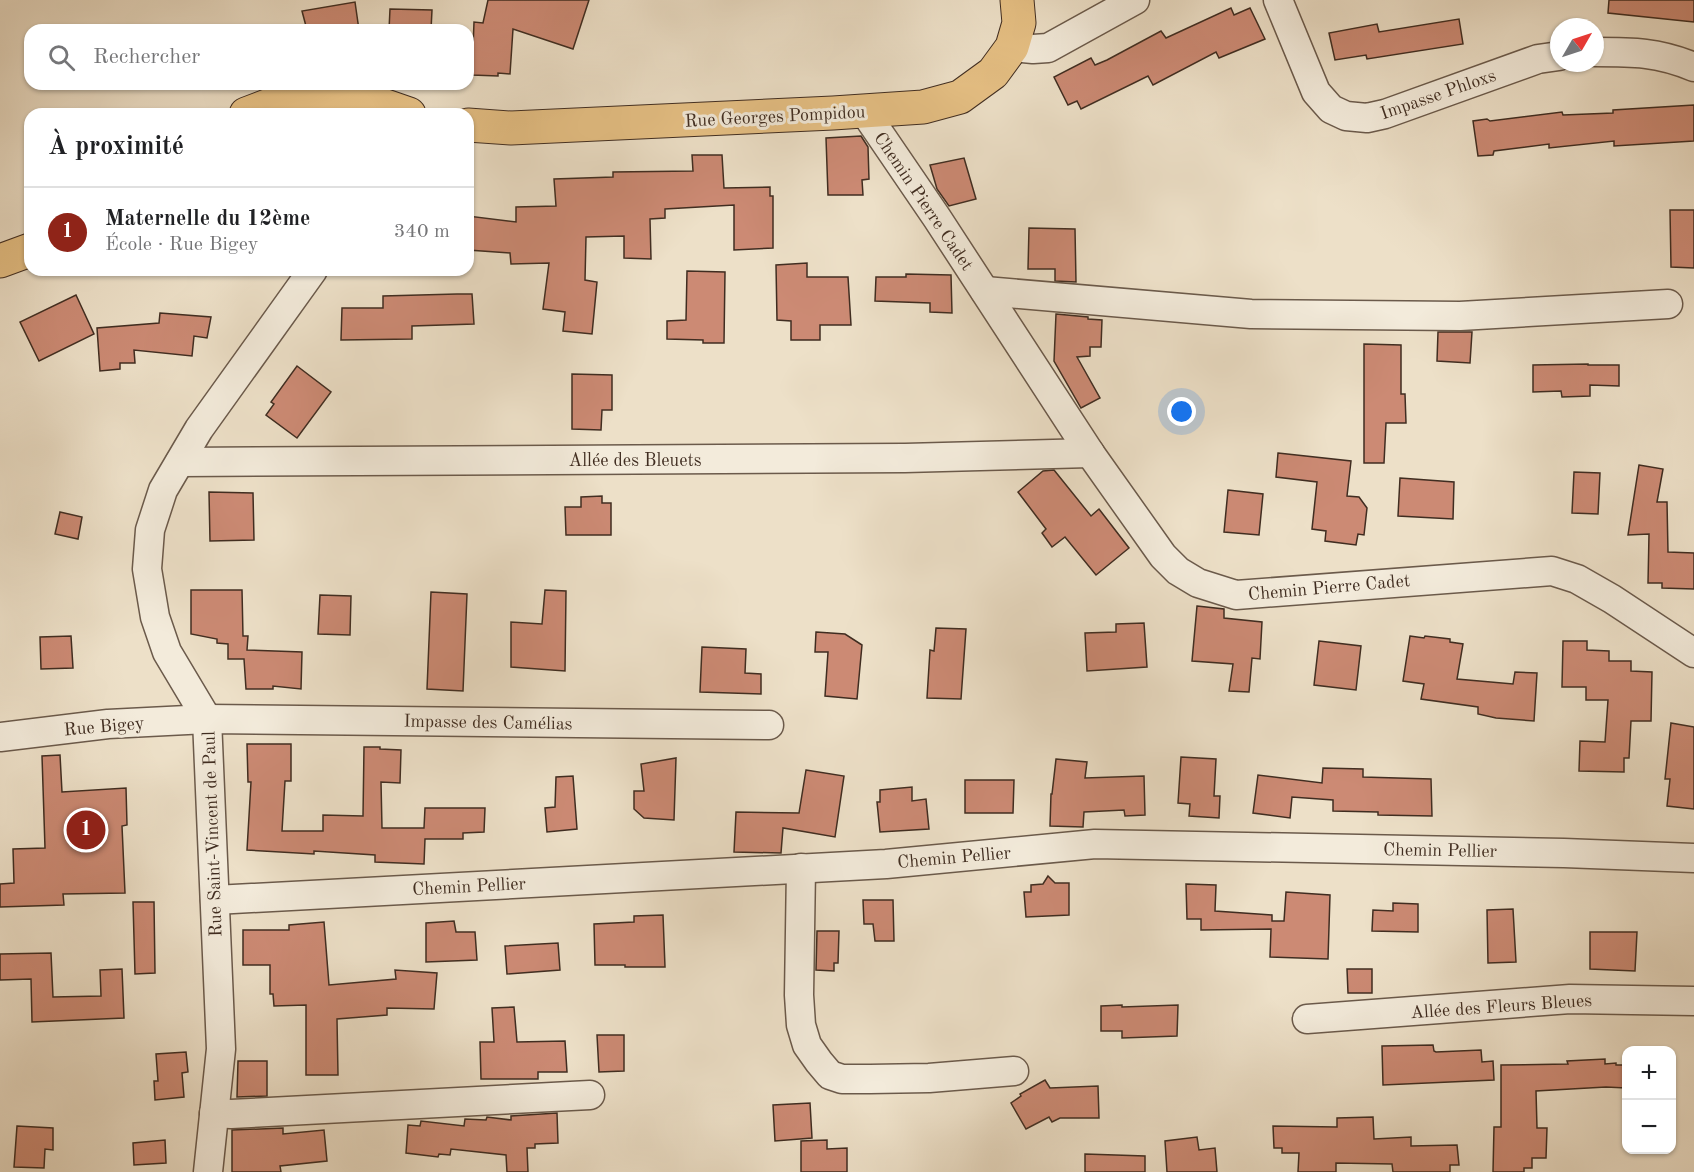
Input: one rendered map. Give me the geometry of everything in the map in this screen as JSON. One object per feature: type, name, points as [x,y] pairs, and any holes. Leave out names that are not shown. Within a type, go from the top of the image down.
[{"type":"main road","name":"Rue Georges Pompidou","points":[[474,125],[511,128],[923,107],[960,97],[993,74],[1016,23]]},
{"type":"main road","points":[[262,108],[290,97],[328,94],[357,96],[392,108]]},
{"type":"main road","points":[[0,261],[24,252]]},
{"type":"street","points":[[1016,23],[1034,49],[1048,48],[1135,0]]},
{"type":"street","name":"Impasse Phloxs","points":[[1278,0],[1316,92],[1331,109],[1346,116],[1367,118],[1385,114],[1550,58]]},
{"type":"street","points":[[1604,52],[1640,52],[1675,59],[1694,67]]},
{"type":"street","name":"Chemin Pierre Cadet","points":[[864,111],[1090,453],[1163,556],[1178,571],[1198,583],[1236,595],[1552,571],[1577,579],[1612,599],[1694,654]]},
{"type":"street","name":"Rue Saint-Vincent de Paul","points":[[208,1172],[221,1049],[207,719],[167,652],[155,617],[147,569],[150,530],[163,490],[199,429],[309,276]]},
{"type":"street","points":[[985,291],[1251,315],[1460,316],[1668,304]]},
{"type":"street","name":"Allée des Bleuets","points":[[180,462],[905,458],[1090,453]]},
{"type":"street","name":"Impasse des Camélias","points":[[207,719],[769,725]]},
{"type":"street","name":"Rue Bigey","points":[[0,737],[108,724],[207,719]]},
{"type":"street","name":"Chemin Pellier","points":[[215,900],[885,864],[1095,844],[1564,853],[1694,858]]},
{"type":"street","points":[[801,868],[799,995],[801,1025],[807,1045],[830,1075],[842,1079],[929,1078],[1014,1071]]},
{"type":"street","name":"Allée des Fleurs Bleues","points":[[1307,1019],[1570,999],[1694,1001]]},
{"type":"street","points":[[214,1113],[319,1110],[590,1095]]},
{"type":"building","points":[[488,0],[589,0],[573,49],[513,29],[510,74],[474,75],[474,22],[483,23]]},
{"type":"building","points":[[1609,0],[1694,0],[1694,22],[1608,13]]},
{"type":"building","points":[[355,2],[358,24],[305,24],[302,11]]},
{"type":"building","points":[[1231,8],[1234,15],[1250,8],[1265,39],[1219,58],[1216,52],[1153,85],[1148,76],[1081,109],[1077,101],[1068,105],[1054,77],[1091,58],[1095,65],[1107,60],[1161,31],[1166,38]]},
{"type":"building","points":[[390,9],[432,10],[431,24],[389,24]]},
{"type":"building","points":[[1459,19],[1463,44],[1367,59],[1366,55],[1335,60],[1329,33],[1377,24],[1379,32]]},
{"type":"building","points":[[1694,105],[1694,141],[1614,146],[1614,141],[1549,148],[1549,144],[1494,151],[1493,155],[1478,156],[1473,121],[1562,112],[1563,115],[1613,113],[1613,110]]},
{"type":"building","points":[[861,136],[868,147],[869,179],[862,180],[863,195],[828,195],[826,138]]},
{"type":"building","points":[[692,155],[722,155],[724,188],[770,187],[770,196],[773,196],[773,248],[734,250],[734,205],[665,209],[665,218],[650,219],[651,259],[624,258],[624,236],[586,237],[585,280],[597,282],[592,334],[563,331],[565,312],[543,309],[549,263],[511,264],[510,253],[474,250],[474,217],[516,222],[516,207],[556,206],[554,179],[613,177],[613,172],[693,171]]},
{"type":"building","points":[[964,158],[976,199],[949,206],[937,189],[930,165]]},
{"type":"building","points":[[1670,210],[1694,210],[1694,268],[1671,267]]},
{"type":"building","points":[[1029,228],[1075,229],[1076,282],[1055,281],[1055,269],[1028,269]]},
{"type":"building","points":[[807,263],[807,277],[848,277],[851,325],[820,325],[820,340],[791,340],[791,321],[777,320],[776,265]]},
{"type":"building","points":[[687,271],[725,272],[724,343],[667,339],[667,321],[686,320]]},
{"type":"building","points":[[906,274],[951,275],[952,313],[930,312],[930,303],[875,301],[876,277],[906,277]]},
{"type":"building","points":[[472,294],[474,324],[412,326],[412,339],[341,340],[342,308],[383,308],[383,296]]},
{"type":"building","points":[[76,295],[94,334],[39,361],[20,322]]},
{"type":"building","points":[[160,313],[211,317],[207,338],[194,336],[192,356],[134,350],[135,363],[120,363],[120,369],[100,371],[97,328],[159,323]]},
{"type":"building","points":[[1056,314],[1102,320],[1101,347],[1090,347],[1090,356],[1077,357],[1100,398],[1081,408],[1054,361]]},
{"type":"building","points":[[1438,332],[1472,332],[1470,363],[1437,361]]},
{"type":"building","points":[[1364,344],[1401,345],[1401,394],[1405,394],[1406,423],[1386,423],[1384,463],[1364,463]]},
{"type":"building","points":[[1533,365],[1619,365],[1619,386],[1590,385],[1590,396],[1562,397],[1561,391],[1533,392]]},
{"type":"building","points":[[297,366],[331,392],[297,438],[266,415],[274,404],[271,402]]},
{"type":"building","points":[[572,374],[612,375],[612,410],[602,410],[601,430],[572,429]]},
{"type":"building","points":[[1278,453],[1351,461],[1347,496],[1359,497],[1367,508],[1364,535],[1358,534],[1356,545],[1325,541],[1326,531],[1312,529],[1317,482],[1276,477]]},
{"type":"building","points":[[1639,465],[1663,469],[1657,502],[1667,502],[1668,552],[1694,553],[1694,589],[1662,588],[1662,583],[1648,583],[1649,534],[1628,535]]},
{"type":"building","points":[[1054,470],[1091,516],[1099,509],[1129,548],[1096,575],[1065,537],[1052,547],[1042,533],[1046,529],[1018,492],[1043,471]]},
{"type":"building","points":[[1574,472],[1600,473],[1598,514],[1572,513]]},
{"type":"building","points":[[1400,478],[1454,482],[1453,519],[1398,516]]},
{"type":"building","points":[[1228,490],[1263,494],[1259,535],[1224,532]]},
{"type":"building","points":[[209,492],[253,493],[254,540],[210,541]]},
{"type":"building","points":[[602,496],[602,503],[611,503],[611,535],[566,535],[565,507],[581,507],[581,497]]},
{"type":"building","points":[[60,512],[82,517],[78,539],[55,534]]},
{"type":"building","points":[[191,590],[242,590],[243,636],[248,636],[247,650],[302,652],[301,689],[273,686],[273,689],[246,689],[244,659],[228,659],[228,644],[217,643],[217,639],[191,634]]},
{"type":"building","points":[[545,590],[566,591],[565,671],[511,667],[511,622],[542,624]]},
{"type":"building","points":[[431,592],[467,594],[463,691],[427,689]]},
{"type":"building","points":[[320,595],[351,596],[350,635],[318,634]]},
{"type":"building","points":[[1197,606],[1224,609],[1224,618],[1262,622],[1260,659],[1252,658],[1249,692],[1229,691],[1233,664],[1192,661]]},
{"type":"building","points":[[1144,623],[1147,667],[1087,671],[1085,633],[1116,632],[1116,624]]},
{"type":"building","points":[[936,628],[966,629],[961,699],[927,698],[930,650],[934,651]]},
{"type":"building","points":[[816,632],[845,634],[862,645],[857,699],[825,696],[828,652],[815,652]]},
{"type":"building","points":[[71,636],[73,668],[41,669],[40,637]]},
{"type":"building","points":[[1410,636],[1450,639],[1450,642],[1463,644],[1457,679],[1513,684],[1515,672],[1537,673],[1534,721],[1496,718],[1478,714],[1478,707],[1421,699],[1424,684],[1403,681]]},
{"type":"building","points":[[1319,641],[1361,646],[1356,690],[1314,685]]},
{"type":"building","points":[[1563,641],[1587,641],[1587,650],[1609,651],[1609,661],[1631,661],[1631,671],[1652,672],[1651,721],[1631,721],[1629,758],[1624,758],[1624,772],[1579,771],[1580,741],[1605,742],[1608,700],[1586,700],[1586,687],[1562,687]]},
{"type":"building","points":[[702,647],[746,649],[745,673],[761,674],[761,694],[700,692]]},
{"type":"building","points":[[1671,723],[1694,727],[1694,809],[1667,806],[1670,779],[1665,779]]},
{"type":"building","points":[[247,744],[291,744],[291,781],[285,781],[282,831],[323,831],[323,815],[363,816],[364,747],[380,747],[380,749],[401,750],[400,783],[381,782],[382,828],[424,828],[425,808],[485,808],[484,832],[463,833],[463,839],[425,839],[424,864],[375,862],[375,855],[247,850],[251,782],[248,782]]},
{"type":"building","points":[[60,755],[62,792],[126,788],[127,825],[122,826],[125,893],[63,894],[64,905],[0,907],[0,884],[14,883],[13,849],[45,848],[42,756]]},
{"type":"building","points":[[1181,757],[1216,759],[1214,796],[1220,796],[1219,818],[1189,816],[1190,804],[1178,803]]},
{"type":"building","points":[[676,758],[674,820],[644,818],[634,809],[634,791],[644,791],[641,764]]},
{"type":"building","points":[[1056,759],[1087,762],[1085,778],[1144,776],[1145,815],[1125,816],[1124,810],[1084,812],[1083,827],[1050,826],[1051,794]]},
{"type":"building","points":[[1323,768],[1363,769],[1363,777],[1431,779],[1432,816],[1333,811],[1333,800],[1292,797],[1290,818],[1253,813],[1258,775],[1322,783]]},
{"type":"building","points":[[806,770],[844,776],[835,837],[783,828],[781,853],[734,852],[736,812],[799,813]]},
{"type":"building","points":[[573,776],[577,829],[547,832],[545,808],[555,807],[556,777]]},
{"type":"building","points":[[965,780],[1014,780],[1013,813],[965,813]]},
{"type":"building","points":[[912,787],[912,801],[926,799],[929,829],[880,832],[877,802],[880,802],[880,790]]},
{"type":"building","points":[[1048,876],[1055,883],[1069,883],[1069,915],[1026,917],[1024,892],[1031,892],[1031,885],[1043,884]]},
{"type":"building","points":[[1186,884],[1216,885],[1215,911],[1272,915],[1272,921],[1284,921],[1286,892],[1330,895],[1328,959],[1270,957],[1271,929],[1201,930],[1201,919],[1187,919]]},
{"type":"building","points":[[863,900],[893,900],[894,941],[875,941],[873,924],[864,924]]},
{"type":"building","points":[[133,902],[154,902],[155,973],[135,974]]},
{"type":"building","points":[[1393,903],[1418,904],[1418,932],[1372,931],[1373,910],[1393,911]]},
{"type":"building","points":[[1513,909],[1516,962],[1488,963],[1487,910]]},
{"type":"building","points":[[663,915],[665,967],[595,965],[594,924],[634,922],[634,916]]},
{"type":"building","points":[[454,921],[456,932],[475,932],[477,960],[426,962],[426,923]]},
{"type":"building","points":[[324,922],[329,985],[396,979],[395,970],[437,973],[434,1009],[387,1008],[387,1015],[337,1019],[338,1075],[306,1075],[306,1005],[274,1006],[273,994],[270,994],[270,965],[243,965],[243,930],[289,930],[289,925]]},
{"type":"building","points":[[817,931],[839,931],[838,963],[834,963],[834,971],[816,970]]},
{"type":"building","points":[[1590,932],[1637,932],[1635,971],[1590,969]]},
{"type":"building","points":[[558,943],[560,970],[507,974],[505,946]]},
{"type":"building","points":[[51,953],[53,997],[101,996],[100,970],[122,969],[124,1018],[32,1022],[31,979],[0,980],[0,954]]},
{"type":"building","points":[[1347,969],[1372,969],[1372,993],[1348,993]]},
{"type":"building","points":[[1122,1005],[1122,1007],[1178,1005],[1177,1036],[1122,1038],[1122,1031],[1101,1031],[1101,1006]]},
{"type":"building","points":[[514,1007],[517,1042],[565,1041],[567,1072],[538,1072],[538,1079],[481,1079],[480,1042],[494,1042],[492,1008]]},
{"type":"building","points":[[597,1035],[624,1035],[624,1071],[599,1072]]},
{"type":"building","points":[[1433,1045],[1436,1052],[1481,1050],[1482,1062],[1493,1061],[1494,1080],[1383,1085],[1382,1046]]},
{"type":"building","points":[[186,1052],[188,1072],[182,1073],[184,1097],[155,1100],[154,1081],[158,1081],[156,1054]]},
{"type":"building","points":[[1605,1059],[1605,1064],[1622,1065],[1622,1088],[1536,1091],[1537,1128],[1547,1128],[1546,1158],[1532,1158],[1532,1168],[1524,1168],[1524,1172],[1493,1172],[1494,1127],[1501,1127],[1501,1065],[1568,1064],[1567,1061]]},
{"type":"building","points":[[238,1061],[267,1061],[267,1096],[237,1097]]},
{"type":"building","points":[[1045,1080],[1050,1088],[1098,1086],[1099,1118],[1060,1118],[1052,1122],[1049,1117],[1026,1129],[1011,1103],[1021,1096],[1020,1094]]},
{"type":"building","points":[[810,1103],[812,1138],[775,1141],[773,1105]]},
{"type":"building","points":[[557,1113],[558,1143],[535,1144],[535,1148],[527,1148],[528,1172],[507,1172],[506,1155],[451,1149],[450,1155],[439,1154],[438,1157],[406,1153],[408,1125],[420,1126],[421,1121],[464,1126],[465,1119],[486,1120],[487,1117],[511,1120],[511,1116]]},
{"type":"building","points":[[1373,1117],[1374,1139],[1411,1137],[1411,1146],[1457,1145],[1459,1165],[1450,1165],[1450,1172],[1393,1172],[1392,1164],[1336,1163],[1336,1172],[1298,1172],[1299,1153],[1282,1153],[1282,1148],[1274,1148],[1273,1126],[1337,1127],[1337,1118]]},
{"type":"building","points":[[17,1126],[53,1128],[53,1150],[45,1149],[44,1168],[14,1167]]},
{"type":"building","points":[[283,1128],[283,1134],[324,1130],[327,1161],[280,1166],[281,1172],[232,1172],[232,1130]]},
{"type":"building","points":[[1197,1137],[1199,1150],[1215,1148],[1217,1172],[1167,1172],[1165,1141]]},
{"type":"building","points":[[165,1140],[166,1163],[134,1165],[133,1143]]},
{"type":"building","points":[[827,1140],[827,1149],[847,1148],[847,1172],[801,1172],[801,1141]]},
{"type":"building","points":[[1085,1154],[1145,1156],[1145,1172],[1085,1172]]},
{"type":"place","name":"Maternelle du 12ème","points":[[86,830]]}]
